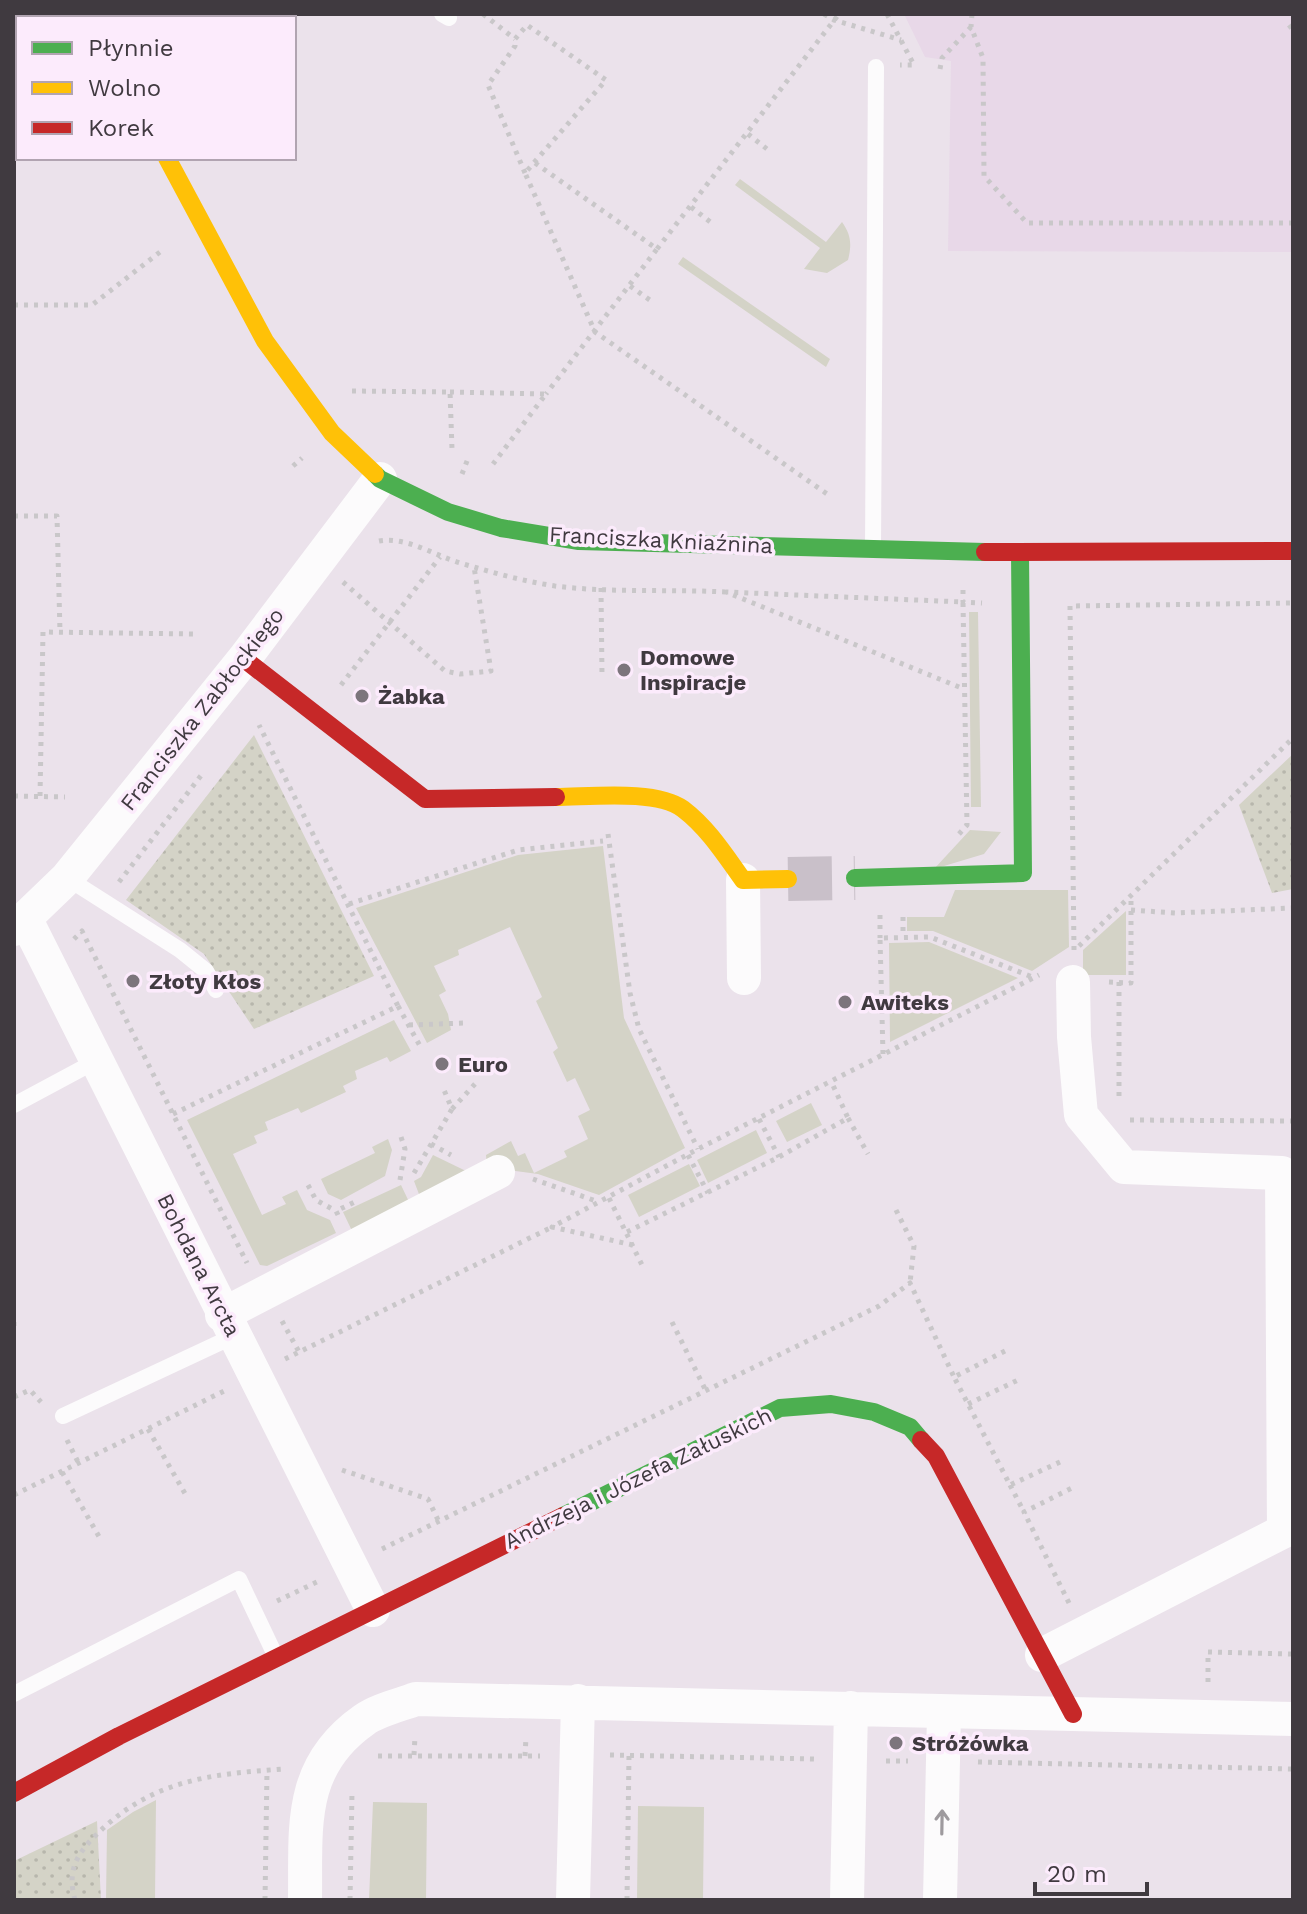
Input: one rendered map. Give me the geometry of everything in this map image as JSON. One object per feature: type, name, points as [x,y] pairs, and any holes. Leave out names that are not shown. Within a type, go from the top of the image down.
[{"type":"street","name":"Franciszka Kniaźnina","points":[[168,160],[265,341],[332,433],[380,479],[448,512],[501,528],[579,541],[1020,553],[1293,551]]},
{"type":"street","name":"Franciszka Zabłockiego","points":[[20,924],[67,878],[244,659],[380,479]]},
{"type":"street","points":[[855,878],[1023,873],[1020,553]]},
{"type":"street","points":[[244,659],[425,799],[644,796],[681,807],[708,832],[743,880],[744,978]]},
{"type":"street","points":[[743,880],[788,879]]},
{"type":"street","name":"Bohdana Arcta","points":[[20,924],[96,1061],[373,1610]]},
{"type":"street","points":[[1042,1655],[1284,1531],[1282,1173],[1124,1167],[1081,1115],[1072,978]]},
{"type":"street","points":[[228,1325],[419,1214],[498,1172]]},
{"type":"street","name":"Andrzeja i Józefa Załuskich","points":[[14,1793],[119,1736],[780,1408],[831,1404],[874,1412],[910,1427],[936,1456],[1073,1714]]},
{"type":"street","points":[[305,1900],[306,1809],[315,1778],[332,1750],[365,1719],[416,1699],[1293,1719]]},
{"type":"street","points":[[573,1900],[578,1701]]},
{"type":"street","points":[[847,1900],[851,1708]]},
{"type":"street","points":[[940,1900],[944,1713]]},
{"type":"lane","points":[[873,549],[876,67]]},
{"type":"lane","points":[[67,878],[180,950],[206,971],[216,990]]},
{"type":"lane","points":[[14,1105],[96,1061]]},
{"type":"lane","points":[[63,1416],[228,1325]]},
{"type":"lane","points":[[14,1694],[239,1579],[277,1658]]},
{"type":"path","points":[[483,14],[515,39]]},
{"type":"path","points":[[824,14],[902,41]]},
{"type":"path","points":[[493,464],[839,14]]},
{"type":"path","points":[[972,14],[971,27],[983,58],[984,176],[1027,223],[1293,223]]},
{"type":"path","points":[[525,173],[606,80],[527,25],[515,39],[515,46],[488,85],[525,173],[595,332],[830,496]]},
{"type":"path","points":[[940,69],[942,58],[971,27]]},
{"type":"path","points":[[748,134],[767,149]]},
{"type":"path","points":[[535,163],[657,249]]},
{"type":"path","points":[[691,207],[713,224]]},
{"type":"path","points":[[14,305],[92,305],[160,252]]},
{"type":"path","points":[[630,286],[654,303]]},
{"type":"path","points":[[350,391],[546,394]]},
{"type":"path","points":[[450,392],[452,449]]},
{"type":"path","points":[[459,483],[469,456]]},
{"type":"path","points":[[14,516],[57,516],[60,632]]},
{"type":"path","points":[[338,689],[440,557]]},
{"type":"path","points":[[340,580],[445,671],[460,674],[491,671],[474,567]]},
{"type":"path","points":[[601,588],[602,676]]},
{"type":"path","points":[[921,876],[967,825],[963,602],[726,592],[964,689]]},
{"type":"path","points":[[1293,603],[1070,606],[1074,951],[1293,738]]},
{"type":"path","points":[[40,796],[43,632],[193,634]]},
{"type":"path","points":[[258,723],[420,1046]]},
{"type":"path","points":[[64,948],[82,931],[205,770]]},
{"type":"path","points":[[603,795],[630,993],[639,1029],[698,1149]]},
{"type":"path","points":[[14,796],[65,797]]},
{"type":"path","points":[[349,904],[518,850],[609,840]]},
{"type":"path","points":[[883,1054],[880,938],[930,937],[1035,978],[1131,983],[1131,897]]},
{"type":"path","points":[[1131,910],[1175,913],[1293,908]]},
{"type":"path","points":[[82,931],[251,1271]]},
{"type":"path","points":[[281,1361],[552,1227],[698,1149],[1035,978],[1072,978]]},
{"type":"path","points":[[1119,982],[1119,1104]]},
{"type":"path","points":[[173,1114],[398,1006]]},
{"type":"path","points":[[409,1025],[465,1023]]},
{"type":"path","points":[[831,1081],[868,1154]]},
{"type":"path","points":[[389,1185],[415,1172],[452,1109],[475,1084]]},
{"type":"path","points":[[444,1090],[452,1109]]},
{"type":"path","points":[[759,1118],[779,1157]]},
{"type":"path","points":[[627,1232],[779,1157],[848,1118]]},
{"type":"path","points":[[1119,1120],[1293,1121]]},
{"type":"path","points":[[400,1134],[405,1149],[402,1179],[419,1214]]},
{"type":"path","points":[[688,1155],[708,1193]]},
{"type":"path","points":[[532,1178],[600,1202]]},
{"type":"path","points":[[308,1185],[316,1200],[336,1211],[341,1222]]},
{"type":"path","points":[[336,1211],[363,1198]]},
{"type":"path","points":[[608,1198],[644,1269]]},
{"type":"path","points":[[896,1210],[914,1246],[910,1283],[954,1377],[1075,1614]]},
{"type":"path","points":[[552,1227],[633,1245]]},
{"type":"path","points":[[375,1553],[879,1306],[910,1283]]},
{"type":"path","points":[[672,1322],[706,1391]]},
{"type":"path","points":[[954,1377],[1005,1351]]},
{"type":"path","points":[[968,1404],[1018,1380]]},
{"type":"path","points":[[14,1495],[228,1389]]},
{"type":"path","points":[[148,1429],[187,1497]]},
{"type":"path","points":[[1010,1485],[1060,1462]]},
{"type":"path","points":[[340,1481],[333,1467],[428,1499],[439,1522]]},
{"type":"path","points":[[62,1472],[101,1540]]},
{"type":"path","points":[[1024,1512],[1074,1487]]},
{"type":"path","points":[[255,1612],[327,1577]]},
{"type":"path","points":[[1207,1692],[1208,1652],[1293,1654]]},
{"type":"path","points":[[627,1900],[629,1755]]},
{"type":"path","points":[[375,1756],[629,1755],[1293,1769]]},
{"type":"path","points":[[75,1900],[70,1883],[73,1867],[84,1847],[114,1817],[155,1792],[219,1774],[285,1769],[315,1778]]},
{"type":"path","points":[[265,1900],[267,1770]]},
{"type":"path","points":[[350,1900],[352,1790]]},
{"type":"shaded area","points":[[904,14],[1293,14],[1293,252],[948,251],[951,61],[925,57]]},
{"type":"shaded area","points":[[740,179],[826,242],[842,222],[850,240],[848,260],[827,273],[804,269],[820,248],[735,185]]},
{"type":"shaded area","points":[[683,257],[830,359],[826,367],[678,264]]},
{"type":"shaded area","points":[[969,612],[978,612],[981,807],[971,807]]},
{"type":"shaded area","points":[[254,735],[374,976],[254,1029],[204,954],[126,900]]},
{"type":"shaded area","points":[[1293,754],[1293,889],[1272,893],[1239,805]]},
{"type":"shaded area","points":[[970,830],[1001,832],[984,854],[934,869]]},
{"type":"shaded area","points":[[603,846],[624,1018],[685,1148],[599,1195],[538,1174],[487,1167],[486,1155],[511,1141],[518,1156],[525,1153],[534,1173],[567,1157],[564,1151],[588,1139],[578,1116],[590,1110],[575,1078],[567,1082],[553,1052],[558,1048],[536,1001],[542,997],[510,927],[458,950],[459,955],[434,966],[446,991],[439,995],[451,1030],[427,1043],[356,908],[518,855]]},
{"type":"shaded area","points":[[955,890],[1068,890],[1069,947],[1032,971],[933,931],[907,931],[907,917],[944,917]]},
{"type":"shaded area","points":[[1126,911],[1126,975],[1083,975],[1083,950]]},
{"type":"shaded area","points":[[929,942],[1018,978],[890,1042],[889,943]]},
{"type":"shaded area","points":[[394,1020],[411,1051],[390,1062],[387,1057],[355,1071],[357,1079],[343,1086],[346,1092],[301,1113],[298,1108],[265,1122],[268,1130],[254,1136],[257,1143],[233,1154],[262,1215],[286,1204],[282,1197],[297,1190],[307,1210],[330,1220],[336,1233],[267,1266],[260,1265],[187,1120]]},
{"type":"shaded area","points":[[811,1103],[822,1125],[787,1142],[776,1121]]},
{"type":"shaded area","points":[[756,1130],[767,1153],[708,1183],[697,1160]]},
{"type":"shaded area","points":[[388,1139],[392,1150],[385,1176],[341,1200],[328,1194],[321,1179],[375,1153],[372,1147]]},
{"type":"shaded area","points":[[433,1155],[466,1171],[422,1202],[414,1181],[421,1177]]},
{"type":"shaded area","points":[[689,1164],[700,1186],[639,1217],[628,1195]]},
{"type":"shaded area","points":[[401,1185],[411,1206],[353,1233],[343,1212]]},
{"type":"shaded area","points":[[156,1800],[155,1900],[106,1900],[107,1830]]},
{"type":"shaded area","points":[[373,1802],[427,1803],[426,1900],[369,1900]]},
{"type":"shaded area","points":[[638,1806],[704,1807],[703,1900],[637,1900]]},
{"type":"shaded area","points":[[97,1821],[101,1900],[14,1900],[14,1861]]},
{"type":"tunnel","points":[[788,879],[855,878]]},
{"type":"traffic: fast","points":[[375,474],[448,512],[501,528],[579,541],[985,552]]},
{"type":"traffic: fast","points":[[855,878],[1023,873],[1020,553]]},
{"type":"traffic: fast","points":[[563,1516],[780,1408],[831,1404],[874,1412],[910,1427],[921,1440]]},
{"type":"traffic: slow","points":[[168,160],[265,341],[332,433],[375,474]]},
{"type":"traffic: slow","points":[[556,797],[640,796],[671,803],[683,809],[716,842],[743,880],[788,879]]},
{"type":"traffic: jam","points":[[985,552],[1293,551]]},
{"type":"traffic: jam","points":[[244,659],[425,799],[556,797]]},
{"type":"traffic: jam","points":[[921,1440],[936,1456],[1073,1714]]},
{"type":"traffic: jam","points":[[14,1793],[119,1736],[563,1516]]},
{"type":"place","name":"Domowe Inspiracje","points":[[624,670]]},
{"type":"place","name":"Żabka","points":[[362,696]]},
{"type":"place","name":"Złoty Kłos","points":[[133,981]]},
{"type":"place","name":"Awiteks","points":[[845,1002]]},
{"type":"place","name":"Euro","points":[[442,1064]]},
{"type":"place","name":"Stróżówka","points":[[896,1743]]}]
